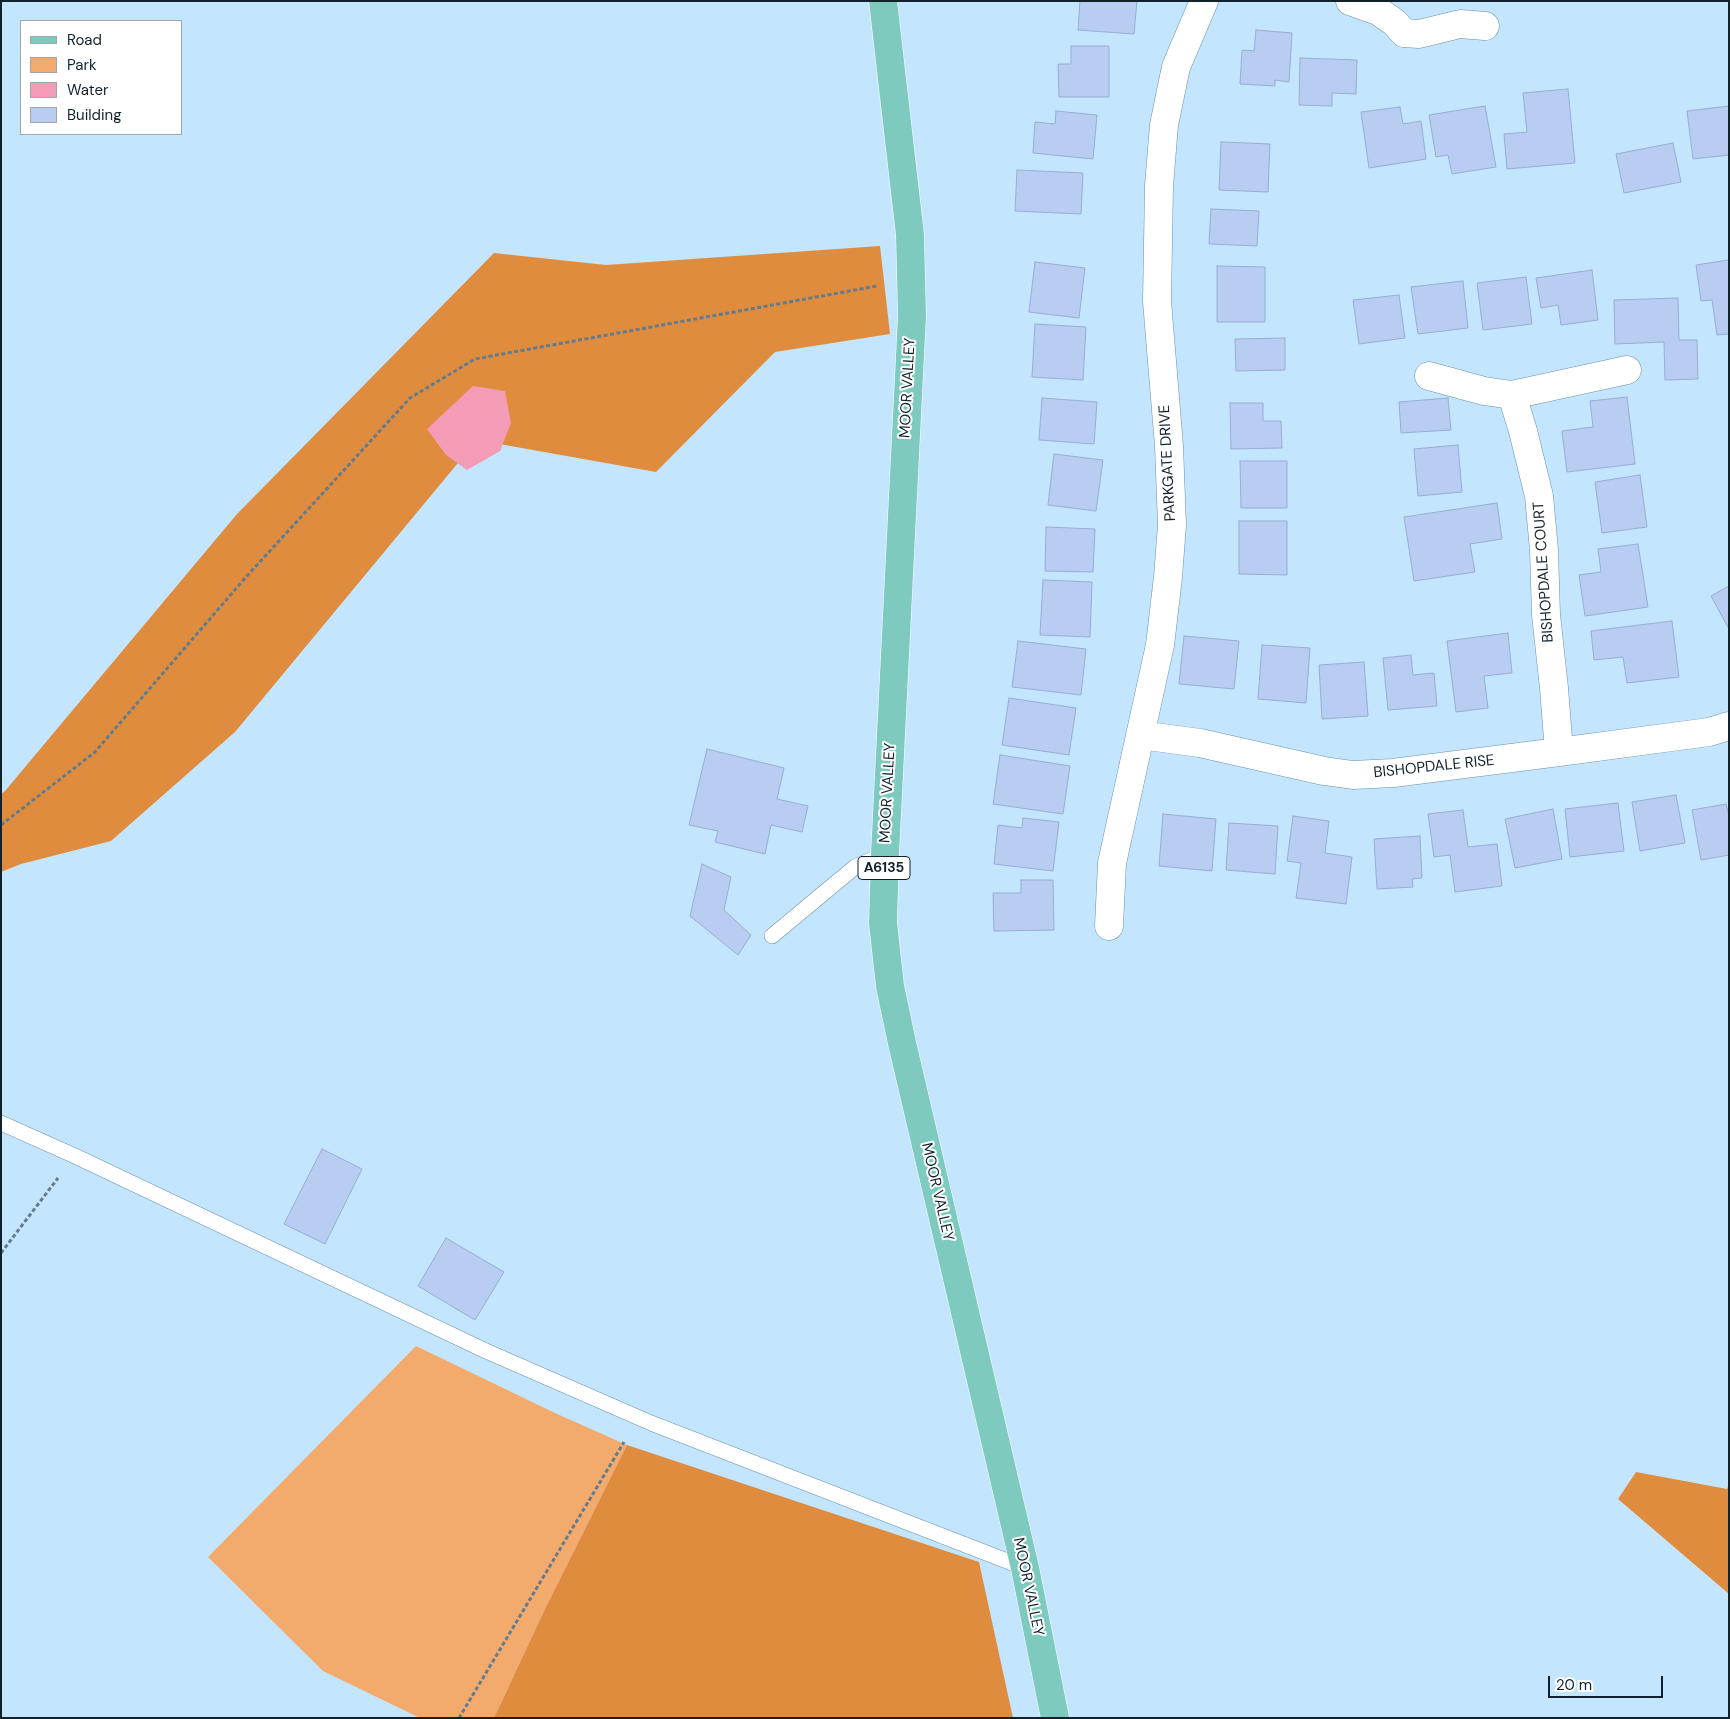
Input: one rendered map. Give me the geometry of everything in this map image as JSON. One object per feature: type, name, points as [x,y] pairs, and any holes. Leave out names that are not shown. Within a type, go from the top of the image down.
[{"type":"main road","name":"MOOR VALLEY","points":[[883,1],[910,235],[912,316],[884,854],[883,922],[890,986],[1026,1568],[1056,1718]]},
{"type":"street","name":"PARKGATE DRIVE","points":[[1110,926],[1112,863],[1160,645],[1172,525],[1169,446],[1157,301],[1159,186],[1164,125],[1176,67],[1204,1]]},
{"type":"street","points":[[1350,1],[1378,11],[1394,22],[1404,33],[1419,34],[1460,24],[1485,26]]},
{"type":"street","points":[[1428,376],[1484,391],[1512,395],[1627,370]]},
{"type":"street","name":"BISHOPDALE COURT","points":[[1512,395],[1523,430],[1539,496],[1544,550],[1546,614],[1559,752]]},
{"type":"street","name":"BISHOPDALE RISE","points":[[1140,735],[1200,743],[1324,771],[1353,775],[1393,773],[1559,752],[1708,732],[1729,726]]},
{"type":"lane","points":[[772,936],[856,867],[884,854]]},
{"type":"lane","points":[[1,1123],[486,1350],[639,1418],[1026,1568]]},
{"type":"path","points":[[1,825],[95,752],[246,577],[410,398],[418,393],[475,359],[911,280]]},
{"type":"path","points":[[1,1253],[75,1156]]},
{"type":"path","points":[[459,1718],[639,1418]]},
{"type":"green space","points":[[416,1346],[557,1414],[627,1445],[545,1609],[494,1718],[420,1718],[323,1671],[208,1557]]},
{"type":"shaded area","points":[[880,246],[890,334],[775,352],[656,472],[477,440],[235,732],[111,841],[21,864],[1,872],[1,794],[237,514],[494,253],[606,265]]},
{"type":"shaded area","points":[[627,1445],[979,1562],[1013,1718],[494,1718],[545,1609]]},
{"type":"shaded area","points":[[1636,1472],[1727,1489],[1729,1484],[1729,1594],[1618,1499]]},
{"type":"water","points":[[473,386],[505,391],[511,423],[500,451],[467,470],[446,455],[427,429]]},
{"type":"building","points":[[1080,1],[1137,1],[1134,34],[1078,30]]},
{"type":"building","points":[[1256,30],[1292,33],[1289,82],[1275,80],[1275,86],[1240,84],[1242,50],[1254,51]]},
{"type":"building","points":[[1071,46],[1109,46],[1109,97],[1059,97],[1058,64],[1071,64]]},
{"type":"building","points":[[1300,58],[1357,60],[1356,94],[1332,93],[1332,106],[1299,105]]},
{"type":"building","points":[[1568,89],[1575,163],[1507,169],[1504,134],[1527,132],[1523,93]]},
{"type":"building","points":[[1485,106],[1496,167],[1452,174],[1448,155],[1436,157],[1429,115]]},
{"type":"building","points":[[1729,106],[1729,155],[1693,159],[1687,111]]},
{"type":"building","points":[[1400,107],[1403,124],[1421,121],[1426,159],[1369,168],[1361,112]]},
{"type":"building","points":[[1056,111],[1097,115],[1093,159],[1033,153],[1035,122],[1055,124]]},
{"type":"building","points":[[1221,142],[1270,144],[1268,192],[1219,190]]},
{"type":"building","points":[[1673,143],[1681,182],[1624,193],[1616,154]]},
{"type":"building","points":[[1017,170],[1083,173],[1081,214],[1015,211]]},
{"type":"building","points":[[1211,209],[1259,211],[1257,246],[1209,244]]},
{"type":"building","points":[[1729,260],[1729,334],[1717,335],[1712,300],[1701,301],[1696,265]]},
{"type":"building","points":[[1035,262],[1085,268],[1079,318],[1029,312]]},
{"type":"building","points":[[1217,266],[1265,267],[1265,322],[1217,322]]},
{"type":"building","points":[[1592,270],[1598,320],[1561,325],[1558,305],[1541,308],[1536,278]]},
{"type":"building","points":[[1526,277],[1532,324],[1483,330],[1477,283]]},
{"type":"building","points":[[1463,281],[1468,328],[1418,334],[1411,287]]},
{"type":"building","points":[[1399,295],[1405,338],[1359,344],[1353,300]]},
{"type":"building","points":[[1678,298],[1679,340],[1697,340],[1698,379],[1665,380],[1664,342],[1615,344],[1614,300]]},
{"type":"building","points":[[1035,324],[1086,327],[1083,380],[1032,377]]},
{"type":"building","points":[[1285,338],[1285,370],[1236,371],[1235,339]]},
{"type":"building","points":[[1627,397],[1635,464],[1567,472],[1562,431],[1593,427],[1590,401]]},
{"type":"building","points":[[1042,398],[1097,402],[1094,444],[1039,440]]},
{"type":"building","points":[[1448,398],[1451,430],[1401,433],[1399,402]]},
{"type":"building","points":[[1230,403],[1263,403],[1263,421],[1281,421],[1282,448],[1231,449]]},
{"type":"building","points":[[1458,445],[1462,492],[1418,496],[1414,449]]},
{"type":"building","points":[[1054,454],[1103,460],[1096,511],[1048,505]]},
{"type":"building","points":[[1240,461],[1287,461],[1287,508],[1241,508]]},
{"type":"building","points":[[1640,475],[1647,527],[1602,533],[1595,482]]},
{"type":"building","points":[[1497,503],[1502,539],[1470,544],[1475,572],[1414,581],[1404,517]]},
{"type":"building","points":[[1239,521],[1287,521],[1287,575],[1239,574]]},
{"type":"building","points":[[1046,527],[1095,529],[1093,572],[1045,571]]},
{"type":"building","points":[[1638,544],[1648,607],[1585,616],[1579,575],[1601,572],[1598,549]]},
{"type":"building","points":[[1043,580],[1092,582],[1090,637],[1040,635]]},
{"type":"building","points":[[1729,586],[1729,629],[1711,596]]},
{"type":"building","points":[[1672,621],[1679,677],[1627,683],[1623,657],[1594,660],[1591,631]]},
{"type":"building","points":[[1508,633],[1512,673],[1484,676],[1488,708],[1456,712],[1447,641]]},
{"type":"building","points":[[1184,636],[1239,641],[1234,689],[1179,684]]},
{"type":"building","points":[[1018,641],[1086,649],[1081,695],[1012,687]]},
{"type":"building","points":[[1262,645],[1310,648],[1306,703],[1258,699]]},
{"type":"building","points":[[1411,655],[1413,675],[1434,673],[1437,706],[1388,710],[1383,658]]},
{"type":"building","points":[[1364,662],[1368,716],[1322,719],[1319,665]]},
{"type":"building","points":[[1009,698],[1076,708],[1069,755],[1002,745]]},
{"type":"building","points":[[707,749],[784,768],[777,799],[808,806],[802,832],[771,825],[765,854],[715,842],[718,831],[689,825]]},
{"type":"building","points":[[1000,755],[1070,766],[1063,814],[993,804]]},
{"type":"building","points":[[1676,795],[1685,843],[1640,851],[1632,802]]},
{"type":"building","points":[[1618,803],[1624,851],[1570,857],[1565,809]]},
{"type":"building","points":[[1726,804],[1729,816],[1729,855],[1701,860],[1692,810]]},
{"type":"building","points":[[1553,809],[1562,859],[1515,868],[1505,819]]},
{"type":"building","points":[[1463,810],[1468,847],[1497,844],[1502,886],[1455,892],[1450,855],[1434,857],[1428,814]]},
{"type":"building","points":[[1163,814],[1216,819],[1212,871],[1159,866]]},
{"type":"building","points":[[1293,816],[1329,821],[1325,853],[1352,857],[1346,904],[1296,898],[1301,863],[1287,861]]},
{"type":"building","points":[[1023,818],[1059,822],[1053,871],[994,864],[998,825],[1022,828]]},
{"type":"building","points":[[1229,823],[1278,826],[1275,874],[1226,870]]},
{"type":"building","points":[[1420,836],[1422,878],[1412,879],[1413,887],[1377,889],[1374,839]]},
{"type":"building","points":[[702,864],[731,877],[724,910],[751,935],[738,955],[690,916]]},
{"type":"building","points":[[1021,880],[1053,880],[1054,930],[994,931],[993,893],[1021,893]]},
{"type":"building","points":[[322,1149],[362,1169],[325,1244],[284,1224]]},
{"type":"building","points":[[446,1238],[504,1272],[475,1320],[418,1286]]}]
